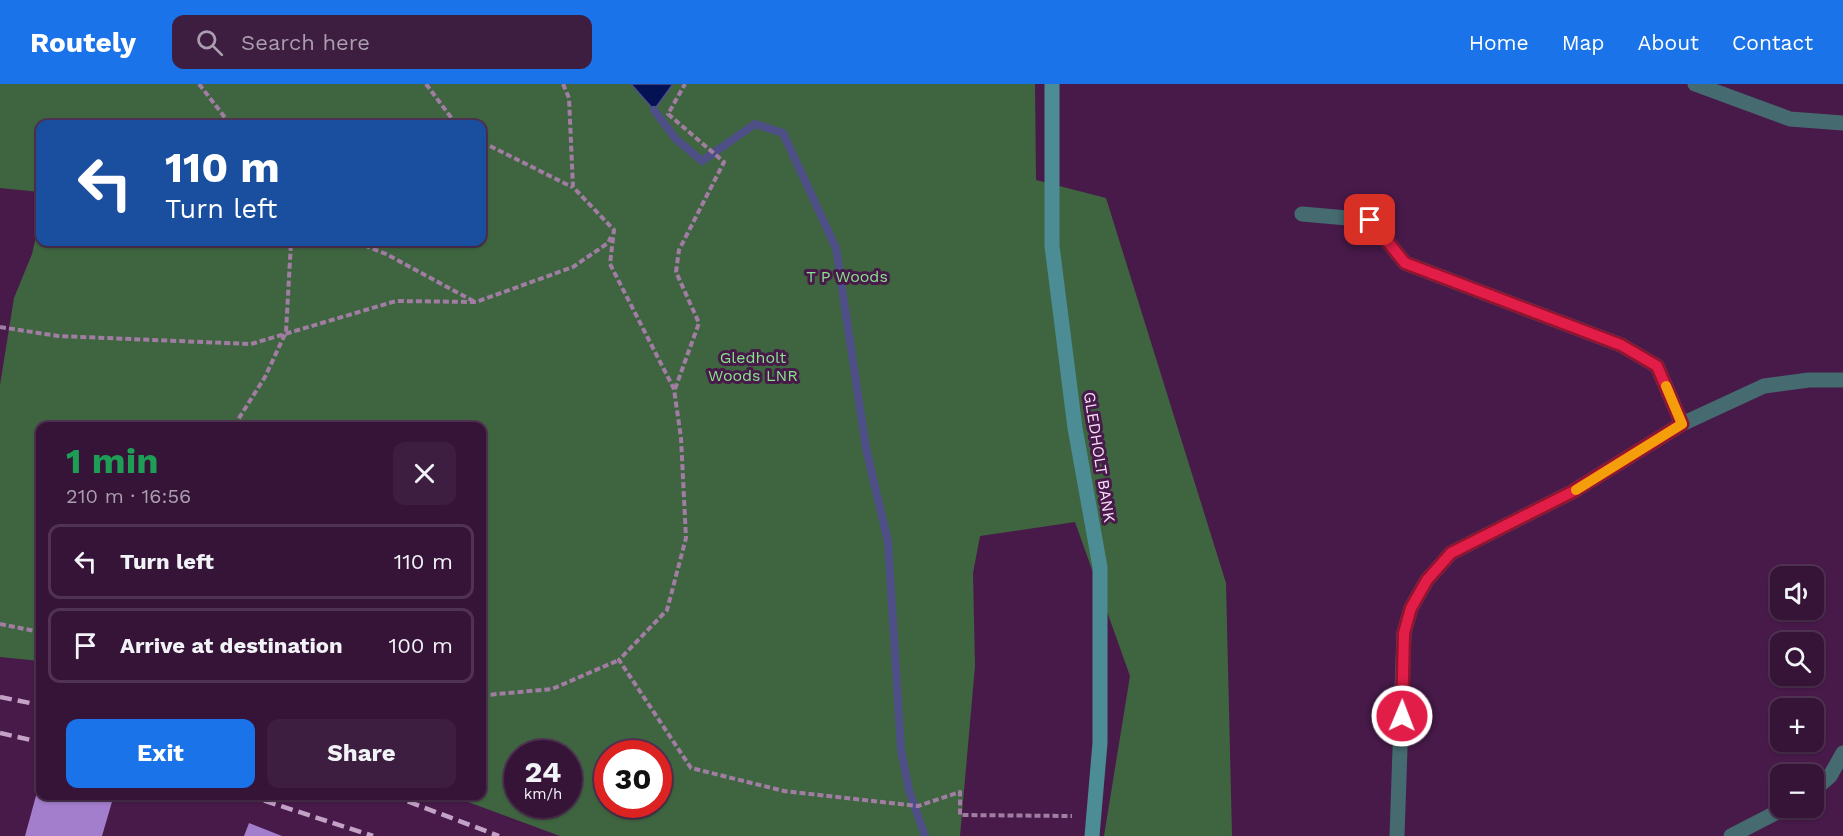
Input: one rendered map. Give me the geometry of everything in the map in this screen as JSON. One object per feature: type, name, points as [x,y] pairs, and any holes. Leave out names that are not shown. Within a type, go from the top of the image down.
[{"type":"street","name":"GLEDHOLT BANK","points":[[1052,84],[1052,246],[1075,428],[1100,567],[1100,743],[1092,836]]},
{"type":"street","points":[[1695,84],[1790,119],[1843,123]]},
{"type":"street","points":[[1302,214],[1370,220],[1405,263],[1621,345],[1657,366],[1682,424]]},
{"type":"street","points":[[1397,836],[1404,633],[1411,608],[1427,580],[1451,553],[1572,492],[1682,424],[1764,386],[1809,380],[1843,380]]},
{"type":"street","points":[[1824,781],[1830,776],[1843,753]]},
{"type":"street","points":[[1731,836],[1770,816]]},
{"type":"path","points":[[199,84],[227,120]]},
{"type":"path","points":[[426,84],[453,120]]},
{"type":"path","points":[[563,84],[569,98],[573,187]]},
{"type":"path","points":[[674,389],[699,323],[676,272],[679,250],[724,162],[668,114],[685,84]]},
{"type":"path","points":[[486,144],[573,187],[614,230]]},
{"type":"path","points":[[486,695],[552,689],[619,660],[667,610],[686,538],[681,438],[674,389],[610,264],[614,230]]},
{"type":"path","points":[[0,327],[58,336],[251,344],[396,302],[476,302],[573,267],[608,243],[614,230]]},
{"type":"path","points":[[237,422],[265,377],[286,332],[291,246]]},
{"type":"path","points":[[366,246],[386,254],[476,302]]},
{"type":"path","points":[[0,624],[36,631]]},
{"type":"path","points":[[619,660],[691,768],[784,791],[918,806],[960,792],[960,815],[1093,817]]},
{"type":"green space","name":"Gledholt Woods LNR","points":[[0,84],[1035,84],[1036,180],[1106,198],[1226,583],[1232,836],[1104,836],[1130,676],[1075,522],[980,536],[973,573],[975,666],[960,836],[560,836],[511,818],[582,818],[582,740],[504,740],[504,815],[463,800],[486,800],[486,422],[36,422],[36,661],[0,657],[0,385],[14,298],[32,254],[36,237],[36,246],[486,246],[486,120],[36,120],[36,192],[0,188]]},
{"type":"shaded area","points":[[631,84],[673,84],[654,110]]},
{"type":"building","points":[[36,796],[36,800],[113,800],[102,836],[25,836]]},
{"type":"building","points":[[249,823],[282,836],[244,836]]},
{"type":"waterway","points":[[654,110],[676,139],[702,161],[755,124],[783,133],[836,248],[866,448],[888,542],[901,750],[909,790],[925,836]]},
{"type":"railway","points":[[0,697],[36,704]]},
{"type":"railway","points":[[0,733],[36,741]]},
{"type":"railway","points":[[262,800],[373,836]]},
{"type":"railway","points":[[404,800],[499,836]]},
{"type":"slow traffic","points":[[1576,490],[1682,424],[1666,386]]},
{"type":"route","points":[[1370,220],[1405,263],[1505,303],[1621,345],[1657,366],[1682,424],[1572,492],[1451,553],[1427,580],[1411,608],[1404,633],[1402,716]]},
{"type":"park label","name":"T P Woods","points":[[847,276]]}]
